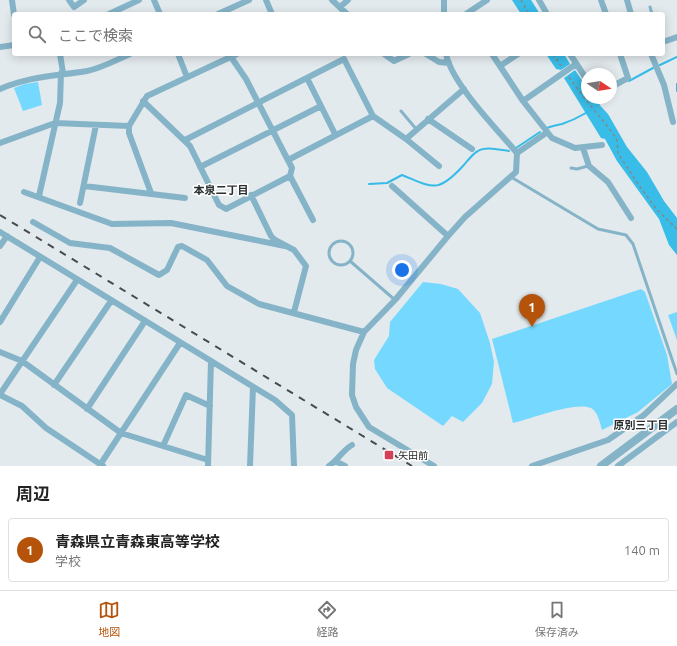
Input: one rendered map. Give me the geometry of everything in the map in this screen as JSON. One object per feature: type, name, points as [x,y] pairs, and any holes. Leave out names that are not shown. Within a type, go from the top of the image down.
[{"type":"street","points":[[12,0],[14,12]]},
{"type":"street","points":[[69,0],[74,7],[84,0]]},
{"type":"street","points":[[113,12],[139,0]]},
{"type":"street","points":[[154,0],[159,12]]},
{"type":"street","points":[[222,12],[249,0]]},
{"type":"street","points":[[266,0],[271,12]]},
{"type":"street","points":[[332,0],[345,12]]},
{"type":"street","points":[[340,7],[348,0]]},
{"type":"street","points":[[444,0],[444,12]]},
{"type":"street","points":[[468,12],[487,0]]},
{"type":"street","points":[[539,0],[546,12]]},
{"type":"street","points":[[601,0],[605,12]]},
{"type":"street","points":[[627,0],[630,12]]},
{"type":"street","points":[[665,41],[677,37]]},
{"type":"street","points":[[0,47],[12,45]]},
{"type":"street","points":[[39,196],[60,103],[62,73],[60,56]]},
{"type":"street","points":[[0,89],[17,81],[88,70],[105,65],[125,56]]},
{"type":"street","points":[[179,56],[187,77]]},
{"type":"street","points":[[387,56],[394,61],[404,56]]},
{"type":"street","points":[[429,56],[439,62],[448,63]]},
{"type":"street","points":[[434,466],[369,426],[356,407],[352,395],[353,364],[356,350],[364,332],[395,300],[465,217],[516,172],[517,153],[464,88],[448,63],[446,56]]},
{"type":"street","points":[[493,56],[523,101],[546,133],[552,138],[566,146],[583,148],[602,145]]},
{"type":"street","points":[[500,66],[515,56]]},
{"type":"street","points":[[571,56],[581,71]]},
{"type":"street","points":[[617,84],[628,78],[621,56]]},
{"type":"street","points":[[651,56],[664,85],[673,122]]},
{"type":"street","points":[[151,193],[129,133],[129,126],[143,101],[147,96],[231,57],[246,79],[292,168],[290,176],[312,220]]},
{"type":"street","points":[[185,140],[344,59],[373,116],[406,139],[439,166]]},
{"type":"street","points":[[523,101],[576,64]]},
{"type":"street","points":[[307,78],[335,134]]},
{"type":"street","points":[[406,139],[464,88]]},
{"type":"street","points":[[143,101],[190,146],[219,205],[226,209],[290,176]]},
{"type":"street","points":[[200,167],[321,106]]},
{"type":"street","points":[[288,160],[335,134],[373,116]]},
{"type":"street","points":[[428,119],[472,149]]},
{"type":"street","points":[[0,143],[55,123],[129,126]]},
{"type":"street","points":[[80,203],[96,125]]},
{"type":"street","points":[[517,153],[546,133]]},
{"type":"street","points":[[583,148],[589,166],[608,182],[631,218]]},
{"type":"street","points":[[84,186],[185,198]]},
{"type":"street","points":[[392,186],[448,236]]},
{"type":"street","points":[[24,192],[39,196],[112,224],[171,223],[285,246]]},
{"type":"street","points":[[251,195],[271,236],[285,246],[294,250],[306,266],[294,312]]},
{"type":"street","points":[[34,222],[70,243],[110,248],[159,275],[167,270],[178,247],[182,246],[207,260],[227,286],[259,304],[294,312],[308,318],[364,332]]},
{"type":"street","points":[[0,232],[274,400],[292,415],[294,466]]},
{"type":"street","points":[[0,246],[6,236]]},
{"type":"street","points":[[0,322],[40,257]]},
{"type":"street","points":[[77,280],[0,394],[22,406],[46,428],[101,465],[180,343]]},
{"type":"street","points":[[54,385],[111,301]]},
{"type":"street","points":[[87,409],[145,321]]},
{"type":"street","points":[[0,352],[22,361],[121,433],[163,446],[208,463],[211,361]]},
{"type":"street","points":[[532,466],[608,440],[644,415],[677,384]]},
{"type":"street","points":[[250,466],[253,387]]},
{"type":"street","points":[[163,446],[186,395],[210,406]]},
{"type":"street","points":[[601,466],[677,409]]},
{"type":"street","points":[[618,466],[677,422]]},
{"type":"street","points":[[329,466],[336,461],[345,449],[352,445]]},
{"type":"street","points":[[336,461],[345,466]]},
{"type":"lane","points":[[650,7],[651,12]]},
{"type":"lane","points":[[401,111],[417,130]]},
{"type":"lane","points":[[571,168],[577,169],[589,166]]},
{"type":"lane","points":[[511,177],[598,229],[626,235],[633,244],[677,374]]},
{"type":"lane","points":[[340,241],[347,243],[352,251],[350,261],[341,265],[331,261],[328,255],[331,245],[340,241]]},
{"type":"lane","points":[[350,261],[395,300]]},
{"type":"path","points":[[521,0],[528,12]]},
{"type":"path","points":[[555,56],[583,98],[592,106],[614,135],[617,140],[618,153],[653,204],[677,229]]},
{"type":"shaded area","points":[[512,0],[531,0],[539,12],[520,12]]},
{"type":"shaded area","points":[[547,56],[565,56],[570,64],[561,70],[556,69]]},
{"type":"shaded area","points":[[575,70],[581,79],[581,104],[599,104],[608,114],[627,147],[647,172],[664,201],[677,218],[677,255],[669,245],[659,219],[617,161],[605,139],[601,138],[564,78]]},
{"type":"shaded area","points":[[38,82],[42,105],[23,111],[14,88],[25,84]]},
{"type":"shaded area","points":[[423,282],[441,284],[458,289],[480,313],[490,343],[494,362],[492,384],[482,403],[463,422],[452,416],[443,426],[387,388],[375,369],[374,360],[389,336],[390,322]]},
{"type":"shaded area","points":[[641,289],[645,292],[667,355],[672,384],[638,412],[602,430],[595,412],[591,408],[584,406],[553,411],[513,423],[492,339]]},
{"type":"shaded area","points":[[677,312],[677,340],[668,315]]},
{"type":"waterway","points":[[660,65],[677,57]]},
{"type":"waterway","points":[[629,81],[653,68]]},
{"type":"waterway","points":[[677,84],[677,91]]},
{"type":"waterway","points":[[547,128],[574,119],[591,110],[598,104]]},
{"type":"waterway","points":[[516,148],[540,132]]},
{"type":"waterway","points":[[369,184],[387,183],[402,175],[428,185],[440,185],[453,176],[478,151],[489,149],[509,151]]},
{"type":"railway","points":[[0,215],[412,466]]},
{"type":"place","name":"青森県立青森東高等学校","points":[[532,327]]},
{"type":"place","name":"矢田前","points":[[389,455]]},
{"type":"district","name":"本泉二丁目","points":[[221,190]]},
{"type":"district","name":"原別三丁目","points":[[641,425]]}]
